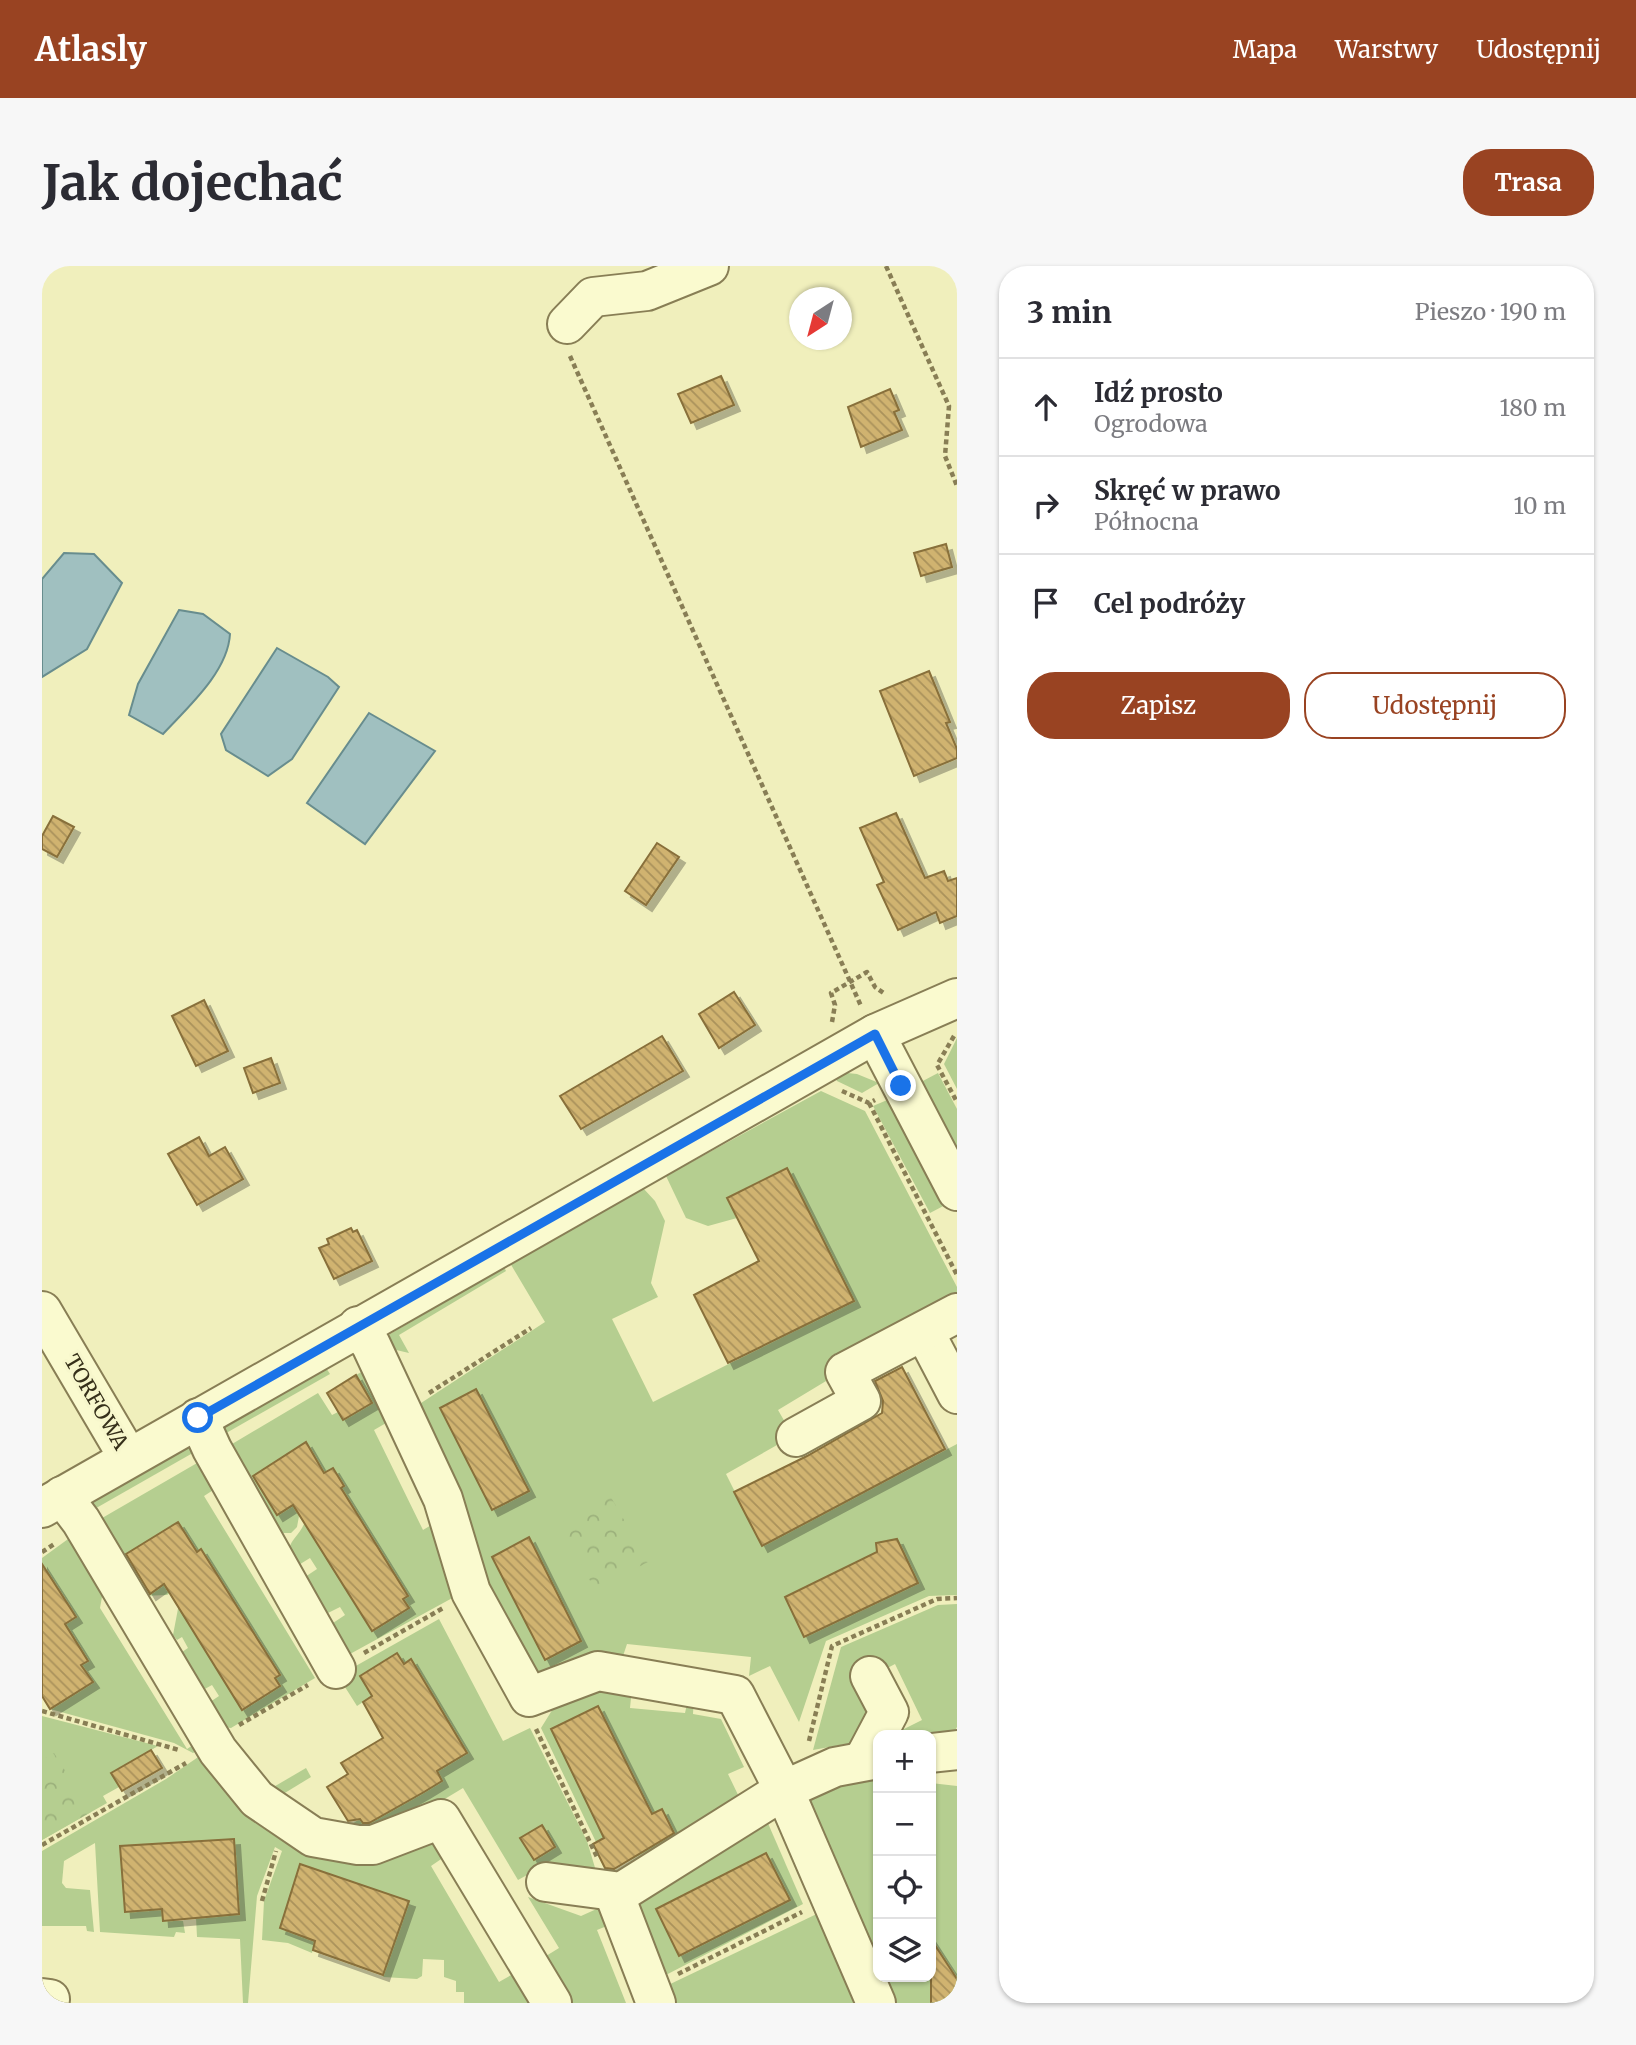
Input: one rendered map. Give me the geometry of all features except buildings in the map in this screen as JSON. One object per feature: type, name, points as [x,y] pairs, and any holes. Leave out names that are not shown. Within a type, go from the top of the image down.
[{"type":"street","points":[[568,324],[593,297],[647,291],[709,266]]},
{"type":"street","points":[[552,2003],[441,1819],[373,1844],[358,1845],[313,1837],[257,1799],[218,1751],[81,1521],[52,1502],[875,1034],[957,999]]},
{"type":"street","points":[[875,1034],[957,1191]]},
{"type":"street","name":"TORFOWA","points":[[42,1311],[128,1457]]},
{"type":"street","points":[[796,1437],[861,1401],[845,1372],[957,1313]]},
{"type":"street","points":[[358,1326],[371,1345],[443,1499],[471,1592],[529,1697],[598,1671],[735,1695],[795,1785],[876,2003]]},
{"type":"street","points":[[924,1331],[957,1394]]},
{"type":"street","points":[[198,1418],[212,1449],[336,1669]]},
{"type":"street","points":[[545,1882],[614,1894],[795,1785],[835,1767],[871,1760],[890,1712],[870,1676]]},
{"type":"street","points":[[936,1752],[957,1750]]},
{"type":"street","points":[[614,1894],[653,1996]]},
{"type":"path","points":[[886,266],[949,406],[946,456],[957,486]]},
{"type":"path","points":[[568,324],[567,350],[875,1034]]},
{"type":"path","points":[[957,1030],[937,1065],[957,1102]]},
{"type":"path","points":[[869,1103],[957,1275]]},
{"type":"path","points":[[425,1395],[531,1328]]},
{"type":"path","points":[[795,1785],[808,1745],[832,1646],[937,1599],[957,1598]]},
{"type":"path","points":[[529,1697],[536,1730],[614,1894]]},
{"type":"path","points":[[42,1711],[180,1750]]},
{"type":"path","points":[[42,1845],[188,1762]]},
{"type":"path","points":[[653,1996],[812,1906]]},
{"type":"green space","points":[[957,1038],[957,1089],[944,1064]]},
{"type":"green space","points":[[938,1073],[957,1109],[957,1155],[919,1083]]},
{"type":"green space","points":[[833,1074],[857,1074],[879,1083],[862,1093],[837,1081]]},
{"type":"green space","points":[[821,1091],[865,1111],[957,1287],[957,1302],[778,1410],[793,1436],[726,1474],[762,1546],[957,1444],[957,1595],[929,1596],[826,1641],[799,1722],[770,1666],[749,1676],[751,1657],[627,1644],[623,1656],[586,1655],[557,1673],[538,1675],[483,1584],[418,1405],[545,1322],[510,1263],[643,1188],[655,1201],[665,1221],[651,1283],[658,1297],[612,1319],[653,1402],[854,1301],[787,1168],[728,1197],[737,1218],[708,1226],[686,1218],[666,1176]]},
{"type":"green space","points":[[892,1098],[949,1203],[930,1213],[873,1106]]},
{"type":"green space","points":[[504,1267],[506,1271],[399,1335],[409,1353],[392,1349],[380,1340]]},
{"type":"green space","points":[[323,1363],[330,1374],[214,1440],[215,1424]]},
{"type":"green space","points":[[367,1369],[393,1419],[374,1430],[423,1530],[438,1521],[456,1596],[350,1654],[333,1623],[345,1615],[340,1607],[326,1614],[305,1577],[317,1569],[310,1558],[297,1566],[289,1549],[306,1518],[299,1516],[297,1527],[291,1533],[278,1533],[227,1447],[318,1393],[332,1415],[338,1412],[343,1420],[372,1403],[356,1375]]},
{"type":"green space","points":[[182,1443],[198,1450],[84,1515],[87,1499]]},
{"type":"green space","points":[[204,1459],[221,1485],[204,1496],[315,1678],[231,1728],[224,1727],[210,1702],[219,1696],[212,1685],[203,1690],[182,1652],[188,1648],[182,1637],[177,1640],[173,1635],[181,1593],[177,1588],[167,1595],[141,1596],[97,1521]]},
{"type":"green space","points":[[608,1492],[648,1562],[595,1590],[560,1524]]},
{"type":"green space","points":[[75,1534],[105,1580],[100,1608],[187,1749],[193,1745],[207,1745],[193,1753],[174,1743],[50,1709],[93,1682],[58,1628],[76,1616],[55,1584],[42,1592],[42,1558]]},
{"type":"green space","points":[[957,1604],[957,1727],[951,1738],[936,1737],[936,1730],[894,1730],[901,1723],[904,1729],[922,1720],[895,1664],[878,1673],[876,1711],[863,1741],[813,1750],[841,1647],[938,1605]]},
{"type":"green space","points":[[439,1619],[503,1741],[530,1728],[587,1841],[599,1881],[547,1864],[518,1880],[463,1788],[410,1820],[377,1831],[350,1825],[360,1819],[365,1826],[394,1808],[419,1783],[424,1792],[442,1781],[437,1771],[425,1695],[431,1691],[411,1659],[404,1664],[397,1653],[360,1676],[372,1696],[357,1706],[338,1676]]},
{"type":"green space","points":[[632,1688],[630,1708],[685,1713],[689,1695],[694,1696],[693,1714],[721,1719],[744,1767],[728,1774],[741,1801],[610,1871],[541,1728],[564,1691]]},
{"type":"green space","points":[[42,1716],[158,1746],[112,1773],[119,1787],[103,1796],[107,1803],[42,1840]]},
{"type":"green space","points":[[210,1749],[309,1848],[431,1839],[450,1853],[431,1866],[499,1982],[520,1970],[537,2003],[464,2003],[464,1992],[456,1992],[456,1981],[444,1977],[444,1960],[423,1959],[422,1976],[417,1979],[383,1977],[409,1901],[301,1864],[280,1927],[315,1941],[312,1953],[288,1943],[262,1940],[264,1901],[282,1851],[275,1847],[257,1896],[248,2003],[243,2003],[240,1939],[197,1937],[196,1918],[239,1913],[234,1839],[120,1846],[125,1912],[162,1909],[163,1920],[183,1921],[185,1933],[176,1932],[174,1937],[100,1932],[95,1843],[64,1861],[62,1883],[66,1888],[90,1890],[94,1932],[87,1931],[86,1926],[42,1926],[42,1851],[166,1779]]},
{"type":"green space","points":[[54,1753],[91,1812],[42,1840],[42,1760]]},
{"type":"green space","points":[[306,1768],[311,1777],[270,1802],[265,1792]]},
{"type":"green space","points":[[873,1777],[873,1954],[809,1803],[813,1789]]},
{"type":"green space","points":[[936,1784],[957,1786],[957,2003],[894,2003],[885,1982],[936,1982]]},
{"type":"green space","points":[[767,1821],[803,1904],[660,1978],[638,1918],[641,1892]]},
{"type":"green space","points":[[528,1897],[581,1916],[610,1903],[619,1921],[597,1930],[626,2003],[563,2003],[538,1961],[559,1948]]},
{"type":"green space","points":[[825,1910],[865,2003],[669,2003],[664,1987]]},
{"type":"water","points":[[64,553],[94,554],[122,583],[87,649],[42,677],[42,579]]},
{"type":"water","points":[[179,610],[203,614],[230,634],[228,648],[214,675],[163,734],[129,715],[138,684]]},
{"type":"water","points":[[277,648],[328,677],[339,687],[292,759],[268,776],[226,750],[221,734]]},
{"type":"water","points":[[369,713],[435,751],[365,844],[307,803]]},
{"type":"route","points":[[198,1418],[875,1034],[901,1086]]}]
